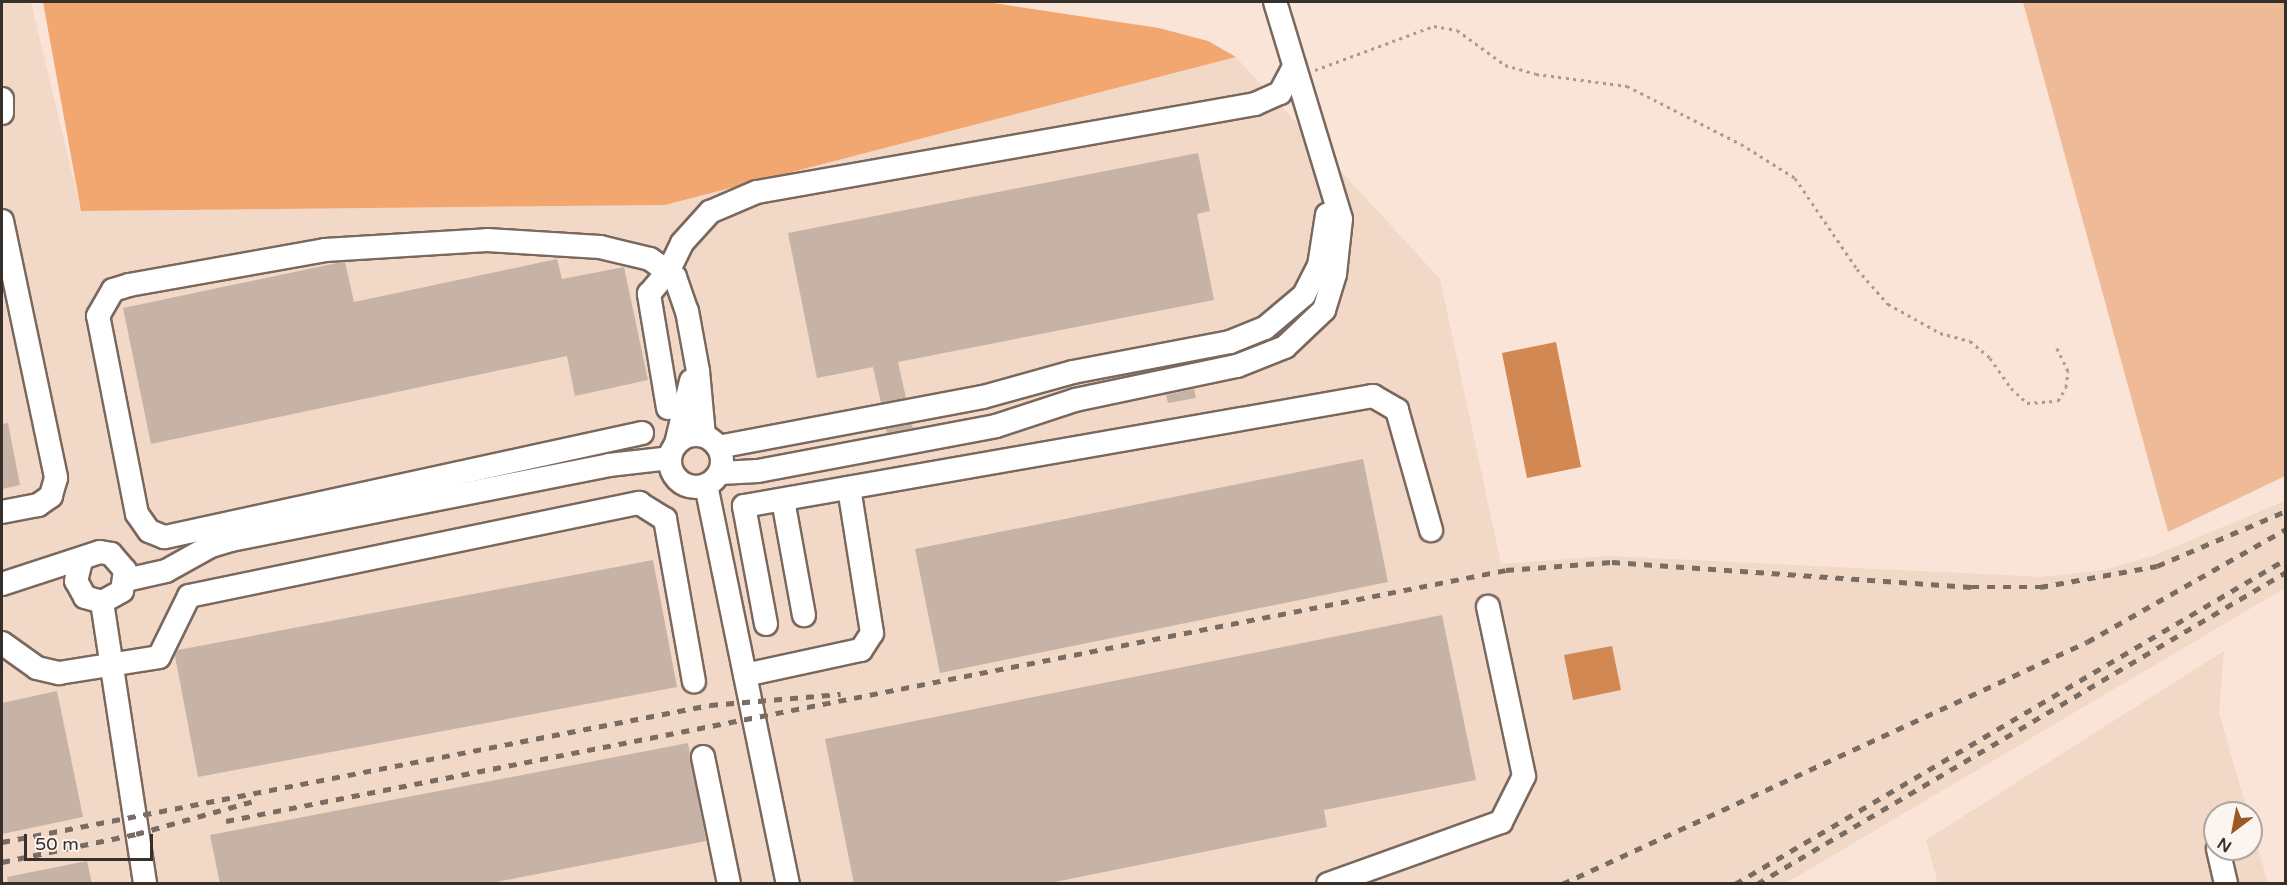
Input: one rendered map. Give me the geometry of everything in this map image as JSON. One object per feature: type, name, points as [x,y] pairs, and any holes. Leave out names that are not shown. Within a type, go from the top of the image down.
[{"type":"street","points":[[693,343],[687,406],[673,451],[681,482],[688,486],[713,479],[996,426],[1076,400],[1237,366],[1285,347],[1324,310],[1335,274],[1341,219],[1275,2]]},
{"type":"street","points":[[668,408],[649,294],[669,270],[682,243],[710,212],[757,192],[1255,104],[1280,93],[1295,72]]},
{"type":"street","points":[[2,99],[2,113]]},
{"type":"street","points":[[126,580],[166,571],[211,546],[231,540],[673,451],[689,436],[711,442],[983,397],[1073,372],[1230,342],[1265,328],[1304,295],[1319,266],[1327,217],[1319,151]]},
{"type":"street","points":[[2,221],[56,478],[51,496],[38,505],[2,512]]},
{"type":"street","points":[[642,433],[164,537],[149,531],[138,514],[98,316],[113,290],[129,285],[325,250],[487,240],[600,247],[650,259],[669,270],[687,311],[711,442],[713,479],[746,675],[788,884]]},
{"type":"street","points":[[766,624],[744,507],[1373,396],[1397,410],[1431,530]]},
{"type":"street","points":[[746,675],[861,650],[872,633],[849,488]]},
{"type":"street","points":[[783,500],[804,615]]},
{"type":"street","points":[[2,643],[37,668],[59,673],[159,657],[189,596],[639,503],[665,519],[694,681]]},
{"type":"street","points":[[11,582],[81,561],[90,554],[111,554],[119,560],[126,580],[122,591],[102,602],[86,597],[80,591],[76,570],[81,561]]},
{"type":"street","points":[[11,582],[80,591]]},
{"type":"street","points":[[102,602],[145,884]]},
{"type":"street","points":[[1328,884],[1501,822],[1524,776],[1488,607]]},
{"type":"street","points":[[703,757],[729,884]]},
{"type":"street","points":[[2221,861],[2226,884]]},
{"type":"path","points":[[1295,72],[1434,26],[1457,30],[1505,65],[1536,75],[1628,86],[1740,144],[1795,178],[1857,269],[1888,304],[1940,333],[1970,341],[1990,358],[2011,388],[2027,403],[2058,401],[2066,387],[2068,371],[2056,346]]},
{"type":"shaded area","points":[[2,2],[31,2],[81,211],[665,205],[1236,57],[1440,279],[1501,564],[1609,556],[2042,577],[2104,570],[2153,556],[2285,501],[2285,588],[1786,883],[2,884]]},
{"type":"shaded area","points":[[43,2],[987,2],[1159,28],[1208,41],[1236,57],[665,205],[81,211]]},
{"type":"shaded area","points":[[2023,2],[2285,2],[2285,476],[2168,532]]},
{"type":"shaded area","points":[[1556,342],[1581,467],[1527,478],[1502,353]]},
{"type":"shaded area","points":[[1612,646],[1621,690],[1573,700],[1564,655]]},
{"type":"shaded area","points":[[2224,651],[2219,713],[2245,801],[2203,801],[2203,861],[2262,861],[2268,883],[1938,883],[1926,840]]},
{"type":"building","points":[[1198,153],[1210,211],[1197,214],[1214,300],[898,362],[906,398],[881,403],[873,367],[817,378],[788,233]]},
{"type":"building","points":[[557,259],[562,279],[624,267],[648,380],[575,396],[567,356],[151,444],[123,308],[345,262],[354,302]]},
{"type":"building","points":[[1194,389],[1196,398],[1168,403],[1166,395]]},
{"type":"building","points":[[8,423],[20,485],[2,489],[2,424]]},
{"type":"building","points":[[912,424],[913,428],[887,433],[886,429]]},
{"type":"building","points":[[1363,459],[1388,582],[940,673],[915,549]]},
{"type":"building","points":[[653,560],[677,687],[198,777],[175,656],[178,650]]},
{"type":"building","points":[[1442,615],[1476,780],[1324,810],[1327,827],[1045,884],[854,884],[825,739]]},
{"type":"building","points":[[57,691],[83,817],[2,834],[2,703]]},
{"type":"building","points":[[688,743],[706,841],[486,884],[220,884],[210,835]]},
{"type":"building","points":[[87,861],[92,884],[8,884],[7,877]]},
{"type":"railway","points":[[226,821],[1506,570],[1612,562],[1971,587],[2040,587],[2157,566],[2286,511]]},
{"type":"railway","points":[[1562,884],[2087,642],[2286,529]]},
{"type":"railway","points":[[1735,884],[2286,559]]},
{"type":"railway","points":[[1757,884],[2286,572]]},
{"type":"railway","points":[[2,842],[710,705],[841,694]]},
{"type":"railway","points":[[2,862],[136,834],[257,800]]}]
